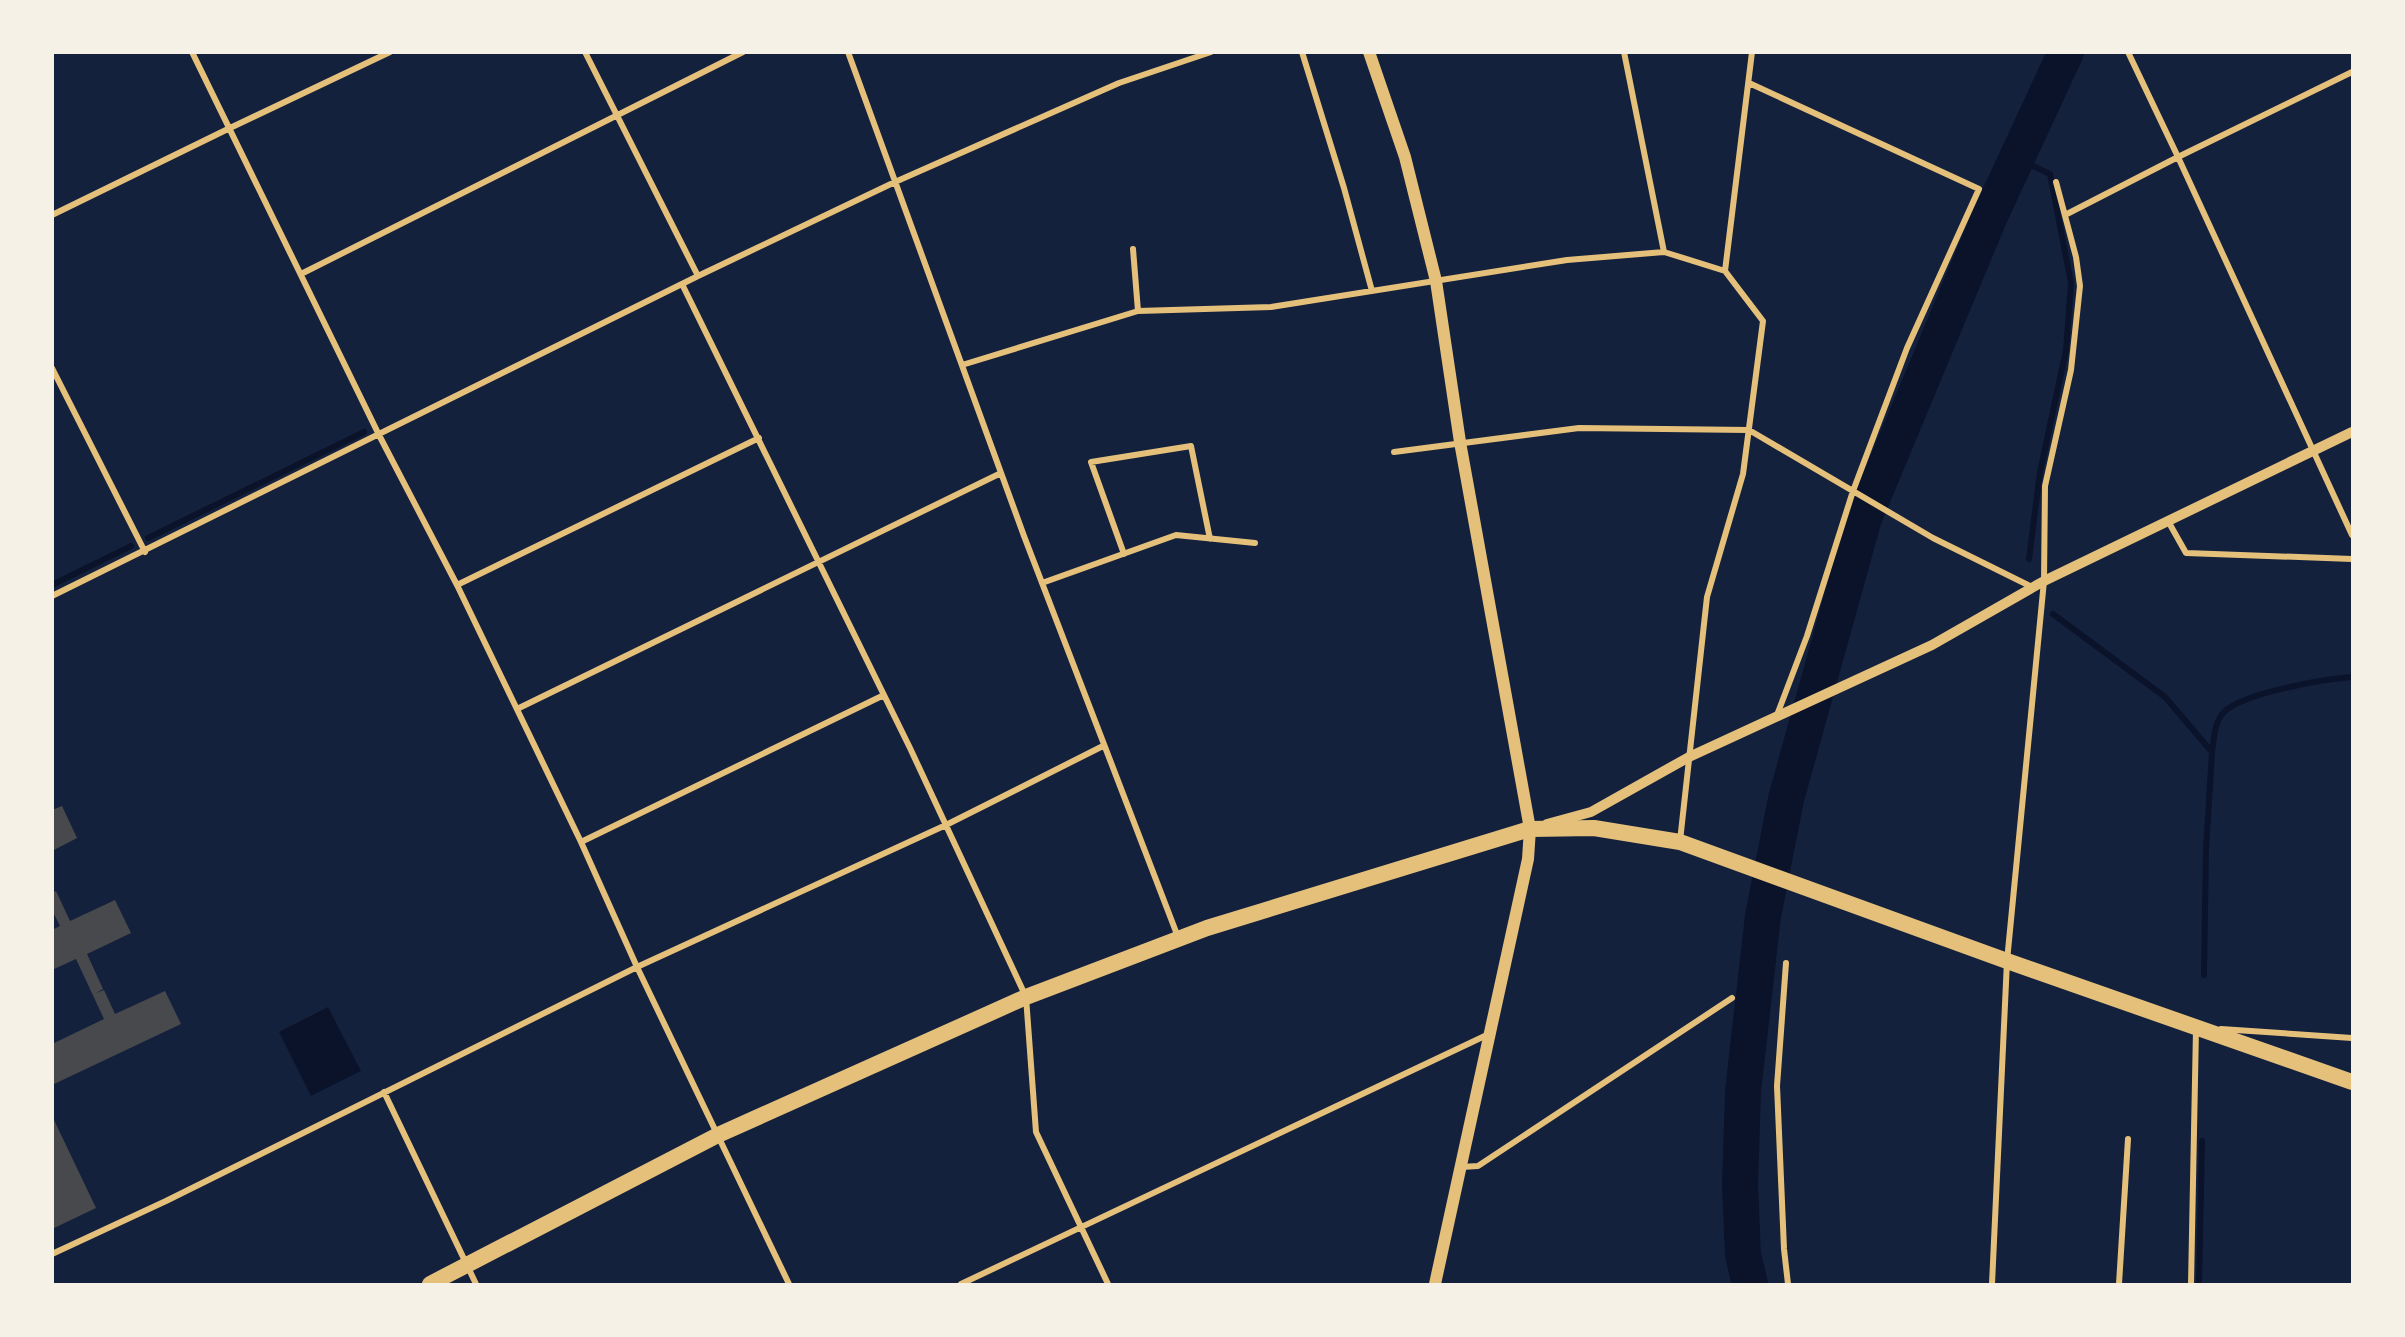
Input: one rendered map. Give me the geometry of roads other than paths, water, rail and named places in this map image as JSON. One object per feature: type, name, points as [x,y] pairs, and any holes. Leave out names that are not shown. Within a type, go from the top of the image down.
[{"type":"highway","points":[[430,1284],[718,1135],[1026,997],[1179,939],[1530,829],[1594,828],[1680,842],[2007,961],[2352,1082]]},
{"type":"main road","points":[[1370,52],[1405,157],[1436,281],[1460,442],[1530,829],[1528,859],[1435,1284]]},
{"type":"street","points":[[192,52],[379,435],[457,585],[789,1284]]},
{"type":"street","points":[[52,215],[390,52]]},
{"type":"street","points":[[585,52],[698,276]]},
{"type":"street","points":[[301,274],[743,52]]},
{"type":"street","points":[[848,52],[1042,583],[1179,939]]},
{"type":"street","points":[[52,596],[145,552],[681,284],[895,182],[1119,83],[1210,52]]},
{"type":"street","points":[[1302,52],[1344,188],[1372,291]]},
{"type":"street","points":[[1624,52],[1664,252]]},
{"type":"street","points":[[1725,271],[1752,52]]},
{"type":"street","points":[[2128,52],[2315,450],[2352,535]]},
{"type":"street","points":[[2065,216],[2178,157],[2352,72]]},
{"type":"street","points":[[1749,83],[1979,189],[1907,348],[1853,491],[1807,636],[1777,716]]},
{"type":"street","points":[[1992,1284],[2007,961],[2044,581],[2045,486],[2071,370],[2080,286],[2076,257],[2056,182]]},
{"type":"street","points":[[1133,249],[1138,310]]},
{"type":"street","points":[[962,365],[1138,310],[1271,308],[1567,260],[1664,252],[1725,271],[1763,321],[1743,474],[1707,597],[1680,842]]},
{"type":"street","points":[[681,284],[884,695],[1026,997],[1036,1132],[1108,1284]]},
{"type":"street","points":[[52,368],[145,552]]},
{"type":"street","points":[[1394,452],[1579,428],[1749,430],[1933,538],[2033,588]]},
{"type":"street","points":[[1530,829],[1591,812],[1689,757],[1932,645],[2044,581],[2352,432]]},
{"type":"street","points":[[457,585],[759,438]]},
{"type":"street","points":[[1124,554],[1091,462],[1191,446],[1210,538]]},
{"type":"street","points":[[517,709],[1001,473]]},
{"type":"street","points":[[2168,521],[2186,553],[2352,559]]},
{"type":"street","points":[[1042,583],[1176,535],[1255,543]]},
{"type":"street","points":[[581,842],[884,695]]},
{"type":"street","points":[[52,1254],[166,1201],[637,967],[946,825],[1103,746]]},
{"type":"street","points":[[1786,963],[1778,1086],[1784,1249],[1788,1284]]},
{"type":"street","points":[[1461,1168],[1478,1166],[1732,998]]},
{"type":"street","points":[[2191,1284],[2196,1027],[2352,1038]]},
{"type":"street","points":[[961,1284],[1490,1034]]},
{"type":"street","points":[[384,1092],[476,1284]]},
{"type":"street","points":[[2119,1284],[2128,1139]]},
{"type":"water","points":[[328,1007],[361,1071],[311,1096],[279,1032]]},
{"type":"waterway","points":[[1750,1284],[1743,1255],[1740,1185],[1743,1091],[1763,916],[1786,799],[1864,518],[1989,218],[2066,52]]},
{"type":"waterway","points":[[2016,158],[2050,174],[2071,283],[2066,350],[2040,472],[2029,559]]},
{"type":"waterway","points":[[148,538],[364,432]]},
{"type":"waterway","points":[[52,585],[131,546]]},
{"type":"waterway","points":[[2053,614],[2165,697],[2212,752],[2206,849],[2204,975]]},
{"type":"waterway","points":[[2212,752],[2218,721],[2224,712],[2234,705],[2285,688],[2352,677]]},
{"type":"waterway","points":[[2199,1284],[2202,1141]]}]
